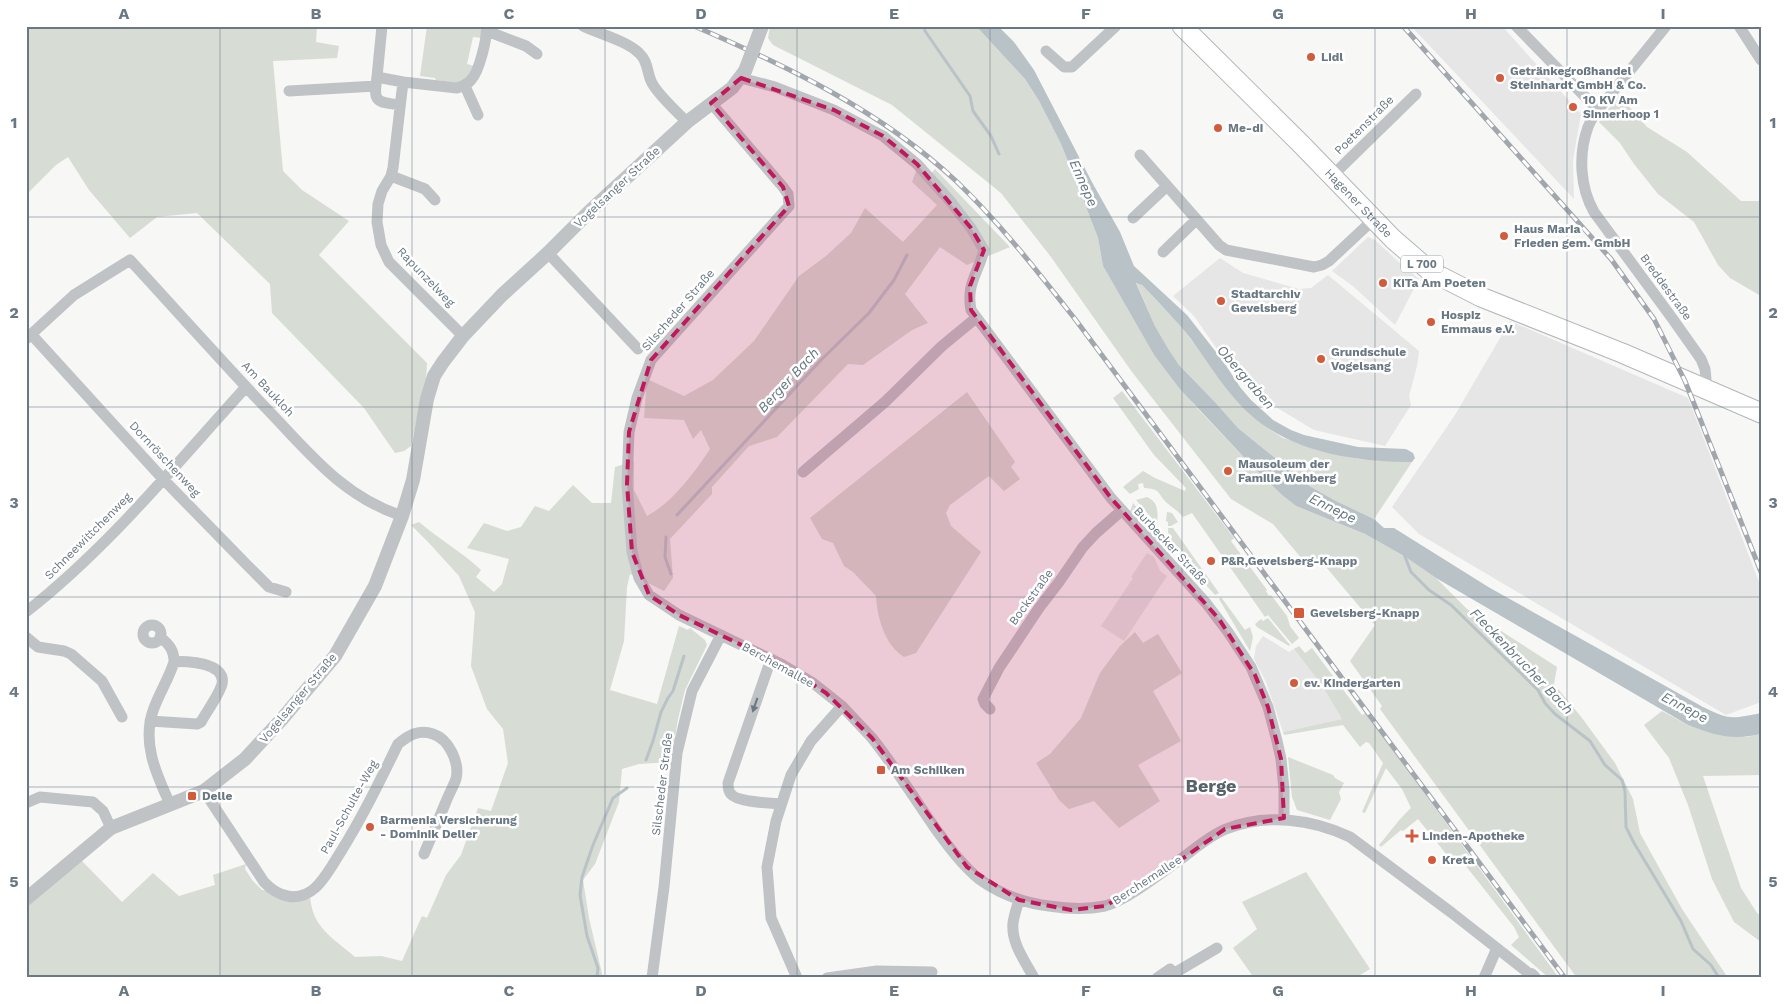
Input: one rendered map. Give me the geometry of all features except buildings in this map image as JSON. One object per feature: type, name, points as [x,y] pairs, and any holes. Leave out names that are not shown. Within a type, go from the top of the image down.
[{"type":"main road","name":"Hagener Straße","points":[[1182,26],[1393,239],[1422,265],[1465,290],[1622,353],[1761,413]]},
{"type":"street","points":[[382,26],[374,93],[376,99],[381,103],[400,105]]},
{"type":"street","points":[[583,26],[636,50],[642,55],[651,82],[687,122]]},
{"type":"street","name":"Vogelsanger Straße","points":[[26,898],[112,828],[204,791],[245,759],[282,719],[335,656],[375,586],[402,516],[413,480],[427,398],[434,376],[464,336],[502,294],[687,122],[728,91],[743,75],[762,26]]},
{"type":"street","points":[[1046,51],[1064,67],[1072,67],[1116,26]]},
{"type":"street","points":[[1516,26],[1598,110]]},
{"type":"street","name":"Breddestraße","points":[[1666,26],[1598,110],[1588,126],[1583,153],[1582,182],[1586,199],[1594,212],[1700,359],[1705,369],[1706,378],[1702,388]]},
{"type":"street","points":[[1739,26],[1761,60]]},
{"type":"street","points":[[289,91],[376,82],[403,82],[457,88],[465,86],[477,70],[486,29],[526,46],[537,54]]},
{"type":"street","name":"Burbecker Straße","points":[[743,75],[834,110],[883,136],[917,164],[971,228],[984,250],[979,268],[970,286],[968,297],[971,310],[976,318],[1121,511],[1214,614],[1228,632],[1255,675],[1268,707],[1281,759],[1284,818]]},
{"type":"street","name":"Rapunzelweg","points":[[403,82],[391,176],[382,191],[378,204],[378,235],[385,255],[398,271],[464,336]]},
{"type":"street","points":[[465,86],[478,115]]},
{"type":"street","name":"Poetenstraße","points":[[1332,176],[1416,94]]},
{"type":"street","name":"Silscheder Straße","points":[[652,978],[664,887],[677,753],[692,691],[721,634],[679,615],[649,595],[639,578],[632,552],[626,484],[629,432],[637,398],[651,360],[789,206],[788,194],[783,187],[711,103]]},
{"type":"street","points":[[1140,155],[1196,220],[1226,250],[1314,267],[1322,266],[1330,261],[1374,219]]},
{"type":"street","points":[[391,176],[425,189],[435,200]]},
{"type":"street","points":[[1133,218],[1167,186]]},
{"type":"street","points":[[1163,252],[1196,220]]},
{"type":"street","points":[[548,253],[638,349]]},
{"type":"street","name":"Am Baukloh","points":[[29,337],[74,295],[130,260],[246,387],[330,474],[345,487],[380,509],[402,516]]},
{"type":"street","points":[[803,472],[884,402],[942,346],[976,318]]},
{"type":"street","name":"Dornröschenweg","points":[[29,337],[163,479],[269,587],[286,592]]},
{"type":"street","name":"Schneewittchenweg","points":[[26,612],[55,590],[118,530],[246,387]]},
{"type":"street","name":"Bockstraße","points":[[990,709],[983,699],[999,668],[1083,547],[1096,532],[1121,511]]},
{"type":"street","name":"Berchemallee","points":[[721,634],[771,659],[813,684],[842,706],[862,726],[883,752],[947,845],[967,868],[980,879],[1019,900],[1071,910],[1105,906],[1117,901],[1156,877],[1225,829],[1245,823],[1284,818],[1332,828],[1350,837],[1533,976]]},
{"type":"street","points":[[26,637],[38,647],[71,654],[102,681],[122,717]]},
{"type":"street","points":[[160,637],[171,648],[174,662],[153,709],[148,743],[170,804]]},
{"type":"street","points":[[771,659],[728,783],[728,790],[740,799],[781,804]]},
{"type":"street","points":[[150,721],[197,724],[201,722],[222,685],[222,677],[215,669],[198,662],[185,660],[174,662]]},
{"type":"street","points":[[797,978],[771,918],[767,867],[776,821],[791,775],[811,741],[842,706]]},
{"type":"street","name":"Paul-Schulte-Weg","points":[[204,791],[264,882],[272,891],[279,894],[288,897],[297,896],[315,888],[332,866],[357,826],[398,744],[406,737],[415,733],[427,732],[438,735],[447,743],[456,762],[456,777],[424,854]]},
{"type":"street","points":[[26,803],[40,797],[93,802],[102,811],[112,828]]},
{"type":"street","points":[[1019,900],[1013,923],[1015,941],[1034,978]]},
{"type":"street","points":[[1157,978],[1170,969],[1174,976],[1216,948]]},
{"type":"street","points":[[1484,978],[1497,948]]},
{"type":"street","points":[[827,978],[876,971],[932,972]]},
{"type":"highlighted area","points":[[741,78],[834,110],[883,136],[917,164],[971,228],[984,250],[970,286],[971,310],[1111,498],[1219,619],[1255,675],[1268,707],[1281,759],[1284,818],[1225,829],[1156,877],[1105,906],[1071,910],[1019,900],[967,867],[872,738],[826,693],[781,664],[679,615],[649,595],[632,552],[627,484],[629,432],[651,360],[789,206],[783,187],[711,103]]},
{"type":"shaded area","points":[[26,26],[317,26],[316,42],[339,46],[337,58],[273,61],[283,171],[302,190],[349,221],[319,255],[427,363],[426,379],[411,446],[404,451],[395,453],[364,408],[272,313],[270,284],[197,213],[157,217],[130,238],[89,190],[68,157],[56,165],[26,195]]},
{"type":"shaded area","points":[[427,26],[472,26],[482,30],[481,38],[473,37],[467,64],[474,66],[467,79],[458,83],[420,76]]},
{"type":"shaded area","points":[[770,26],[976,26],[1025,79],[1039,101],[1061,144],[1081,194],[1098,238],[1103,266],[1154,355],[1197,408],[1254,468],[1296,506],[1365,534],[1404,556],[1436,578],[1467,609],[1557,667],[1554,684],[1615,763],[1633,799],[1640,833],[1682,909],[1728,978],[1577,978],[1380,709],[1382,706],[1350,661],[1375,625],[1326,567],[1302,559],[1273,524],[1231,499],[1132,372],[1051,257],[1001,193],[892,105],[773,45],[768,38]]},
{"type":"shaded area","points":[[1411,26],[1502,26],[1581,114],[1573,160],[1574,199]]},
{"type":"shaded area","points":[[1619,95],[1647,127],[1687,152],[1741,201],[1761,201],[1761,296],[1730,278],[1718,265],[1694,222],[1658,194],[1620,143],[1599,122]]},
{"type":"shaded area","points":[[935,169],[1010,247],[967,265],[940,247],[905,294],[928,323],[912,330],[863,365],[848,364],[777,437],[749,446],[712,487],[712,494],[670,539],[673,578],[664,591],[630,574],[627,587],[624,641],[610,690],[657,704],[679,626],[688,630],[690,628],[705,640],[707,645],[685,690],[671,762],[639,764],[622,769],[619,802],[595,864],[583,880],[589,918],[603,978],[26,978],[26,939],[29,936],[26,934],[26,902],[81,860],[122,902],[153,873],[179,896],[215,885],[213,875],[246,864],[245,869],[262,890],[310,894],[314,915],[324,930],[355,957],[381,956],[402,961],[422,916],[427,918],[446,875],[461,855],[478,808],[491,811],[508,763],[503,729],[487,709],[471,666],[475,612],[459,576],[411,525],[419,522],[466,557],[481,570],[476,577],[494,592],[502,584],[509,559],[467,548],[484,523],[507,531],[521,527],[535,506],[549,511],[573,485],[592,503],[611,503],[615,467],[634,461],[634,490],[647,516],[656,510],[682,486],[710,449],[701,430],[693,439],[684,420],[644,418],[647,379],[684,396],[713,380],[754,341],[799,276],[826,256],[851,233],[865,208],[903,242],[937,205],[912,182],[916,171],[926,180]]},
{"type":"shaded area","name":"KiTa Am Poeten","points":[[1368,237],[1375,240],[1419,279],[1395,325],[1354,287],[1332,271]]},
{"type":"shaded area","name":"Grundschule Vogelsang","points":[[1220,258],[1243,273],[1299,289],[1311,288],[1328,275],[1419,351],[1409,396],[1411,405],[1385,446],[1314,430],[1261,398],[1240,382],[1194,316],[1173,296]]},
{"type":"shaded area","points":[[1136,282],[1142,285],[1177,322],[1252,416],[1272,431],[1283,438],[1358,459],[1412,462],[1374,519],[1311,487],[1238,428],[1179,365],[1155,326]]},
{"type":"shaded area","points":[[1510,321],[1688,398],[1761,587],[1761,702],[1726,715],[1419,534],[1392,507],[1455,415]]},
{"type":"shaded area","points":[[1122,391],[1234,538],[1231,541],[1267,590],[1269,596],[1271,595],[1287,616],[1290,626],[1299,638],[1292,644],[1268,615],[1265,617],[1192,513],[1183,517],[1157,491],[1144,488],[1143,483],[1138,484],[1139,489],[1130,494],[1123,487],[1143,471],[1185,491],[1186,488],[1154,455],[1113,398]]},
{"type":"shaded area","points":[[967,392],[1015,462],[1011,467],[1020,479],[1004,491],[989,476],[950,505],[946,513],[951,526],[981,552],[916,653],[904,657],[892,646],[883,630],[876,596],[853,572],[844,566],[833,543],[822,539],[810,518]]},
{"type":"shaded area","points":[[1147,497],[1156,505],[1157,524],[1136,500]]},
{"type":"shaded area","points":[[1133,503],[1156,530],[1157,541],[1130,512]]},
{"type":"shaded area","points":[[1167,512],[1172,513],[1178,522],[1168,526],[1166,521]]},
{"type":"shaded area","points":[[1168,528],[1173,528],[1219,593],[1215,595],[1188,565],[1190,563],[1177,553],[1170,542]]},
{"type":"shaded area","points":[[1147,553],[1154,557],[1160,571],[1167,576],[1124,641],[1101,626]]},
{"type":"shaded area","points":[[1221,597],[1245,630],[1250,627],[1253,637],[1250,651],[1219,599]]},
{"type":"shaded area","points":[[1268,618],[1289,646],[1255,624],[1261,619],[1263,621]]},
{"type":"shaded area","points":[[1135,632],[1143,643],[1158,634],[1182,673],[1153,691],[1181,741],[1138,765],[1160,801],[1119,828],[1094,801],[1069,809],[1059,800],[1036,763],[1050,754],[1081,718],[1100,673],[1120,646]]},
{"type":"shaded area","name":"ev. Kindergarten","points":[[1263,636],[1289,652],[1294,649],[1321,684],[1342,719],[1283,732],[1266,682],[1254,659],[1256,646]]},
{"type":"shaded area","points":[[1299,646],[1305,653],[1312,648],[1362,715],[1366,713],[1559,978],[1549,978],[1511,945],[1519,937],[1514,927],[1462,861],[1455,865],[1450,854],[1447,855],[1418,819],[1381,847],[1379,845],[1411,808],[1402,789],[1386,768],[1365,813],[1362,812],[1383,763],[1369,743],[1366,742],[1360,747],[1343,725],[1284,735],[1283,732],[1342,719],[1321,684],[1294,649]]},
{"type":"shaded area","points":[[1662,711],[1688,725],[1747,737],[1761,734],[1761,775],[1703,776],[1741,888],[1757,913],[1761,916],[1761,942],[1734,922],[1712,879],[1688,805],[1669,758],[1644,725]]},
{"type":"shaded area","points":[[1288,757],[1333,775],[1344,783],[1339,792],[1341,799],[1330,820],[1297,810],[1292,797]]},
{"type":"shaded area","points":[[1306,872],[1370,969],[1355,978],[1254,978],[1233,948],[1257,929],[1242,902]]},
{"type":"water","name":"Ennepe","points":[[976,26],[998,26],[1014,42],[1034,70],[1120,232],[1134,266],[1187,315],[1251,400],[1273,420],[1304,435],[1358,447],[1406,449],[1413,453],[1415,458],[1412,462],[1391,462],[1328,453],[1288,439],[1270,429],[1253,417],[1235,400],[1191,339],[1142,285],[1136,283],[1155,326],[1179,365],[1238,428],[1311,487],[1374,519],[1384,528],[1394,528],[1490,588],[1703,707],[1731,717],[1761,713],[1761,734],[1732,737],[1707,732],[1688,725],[1436,578],[1404,556],[1365,534],[1296,506],[1282,495],[1180,389],[1154,355],[1103,266],[1098,238],[1081,194],[1061,144],[1039,101],[1025,79]]},
{"type":"waterway","name":"Berger Bach","points":[[924,26],[925,31],[970,96],[973,111],[991,136],[999,154]]},
{"type":"waterway","name":"Berger Bach","points":[[677,515],[821,360],[869,313],[894,280],[907,255]]},
{"type":"waterway","name":"Berger Bach","points":[[666,537],[665,557],[671,574]]},
{"type":"waterway","name":"Fleckenbrucher Bach","points":[[1404,554],[1411,572],[1429,590],[1451,605],[1538,690],[1545,703],[1555,714],[1590,741],[1605,765],[1622,780],[1625,791],[1626,827],[1681,921],[1693,949],[1711,965],[1719,978]]},
{"type":"waterway","name":"Berger Bach","points":[[646,760],[661,712],[673,691],[684,656]]},
{"type":"waterway","name":"Berger Bach","points":[[597,978],[598,968],[587,936],[580,895],[582,877],[613,798],[627,788]]},
{"type":"railway","points":[[694,26],[798,74],[865,112],[927,156],[956,181],[988,214],[1075,319],[1565,978]]},
{"type":"railway","points":[[1403,26],[1611,259],[1654,319],[1685,381],[1761,572]]},
{"type":"place","name":"Lidl","points":[[1311,57]]},
{"type":"place","name":"Getränkegroßhandel Steinhardt GmbH & Co.","points":[[1500,78]]},
{"type":"place","name":"10 KV Am Sinnerhoop 1","points":[[1573,107]]},
{"type":"place","name":"Me-di","points":[[1218,128]]},
{"type":"place","name":"Haus Maria Frieden gem. GmbH","points":[[1504,236]]},
{"type":"place","name":"KiTa Am Poeten","points":[[1383,283]]},
{"type":"place","name":"Stadtarchiv Gevelsberg","points":[[1221,301]]},
{"type":"place","name":"Hospiz Emmaus e.V.","points":[[1431,322]]},
{"type":"place","name":"Grundschule Vogelsang","points":[[1321,359]]},
{"type":"place","name":"Mausoleum der Familie Wehberg","points":[[1228,471]]},
{"type":"place","name":"P&R,Gevelsberg-Knapp","points":[[1211,561]]},
{"type":"place","name":"Gevelsberg-Knapp","points":[[1299,613]]},
{"type":"place","name":"ev. Kindergarten","points":[[1294,683]]},
{"type":"place","name":"Am Schilken","points":[[881,770]]},
{"type":"place","name":"Delle","points":[[192,796]]},
{"type":"place","name":"Barmenia Versicherung - Dominik Deller","points":[[370,827]]},
{"type":"place","name":"Linden-Apotheke","points":[[1412,836]]},
{"type":"place","name":"Kreta","points":[[1432,860]]},
{"type":"district","name":"Berge","points":[[1211,785]]},
{"type":"water label","name":"Obergraben","points":[[1246,377]]}]
